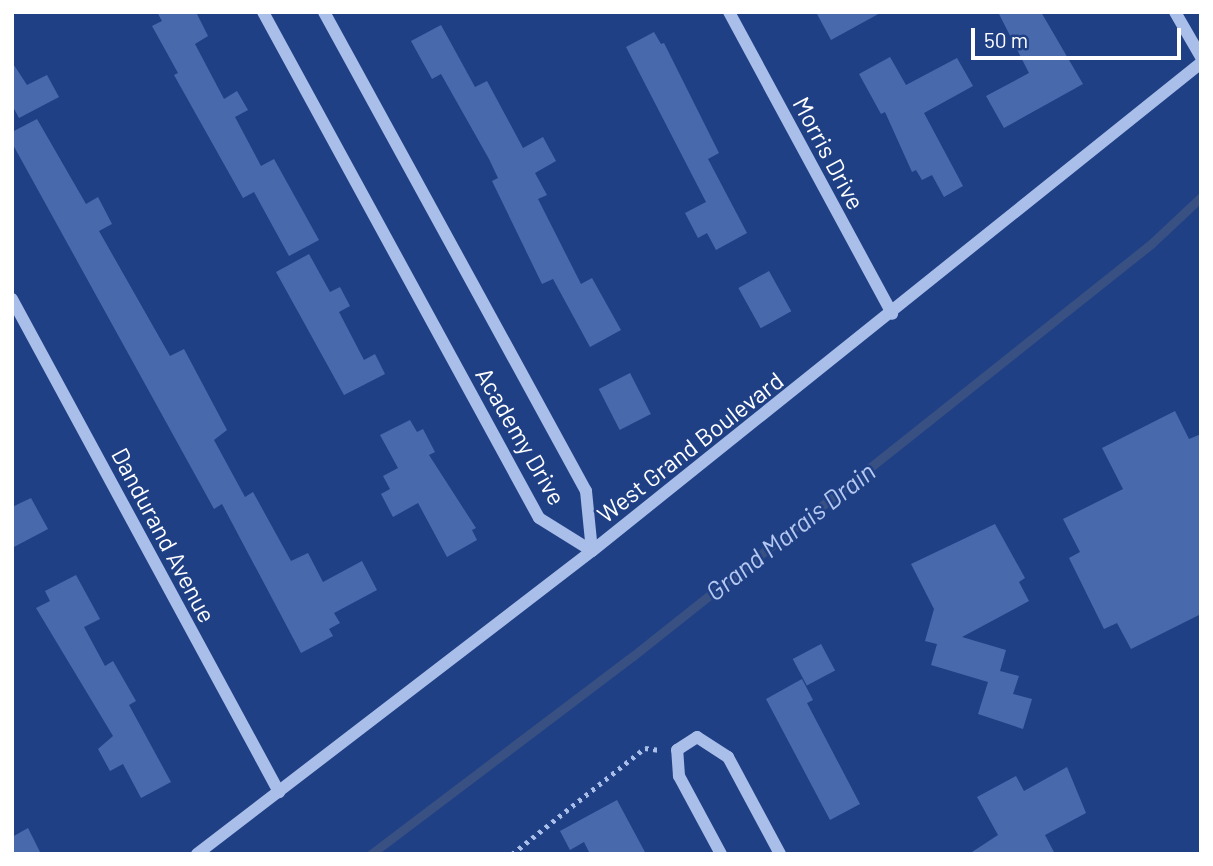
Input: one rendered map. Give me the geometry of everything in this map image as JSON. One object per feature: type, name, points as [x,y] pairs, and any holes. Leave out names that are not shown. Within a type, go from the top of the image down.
[{"type":"street","name":"Academy Drive","points":[[263,12],[538,518],[592,551]]},
{"type":"street","name":"Academy Drive","points":[[324,12],[586,491],[592,551]]},
{"type":"street","name":"Morris Drive","points":[[729,12],[892,314]]},
{"type":"street","points":[[1175,12],[1201,57]]},
{"type":"street","name":"West Grand Boulevard","points":[[197,854],[592,551],[892,314],[1201,63]]},
{"type":"street","name":"Dandurand Avenue","points":[[12,299],[279,792]]},
{"type":"street","points":[[721,854],[679,776],[677,750],[696,737],[728,757],[780,854]]},
{"type":"path","points":[[512,854],[645,748],[666,750]]},
{"type":"building","points":[[157,12],[196,12],[208,36],[195,44],[224,99],[237,91],[248,110],[235,117],[261,166],[274,159],[319,240],[289,256],[254,192],[243,198],[174,75],[178,73],[152,26],[162,21]]},
{"type":"building","points":[[816,12],[882,12],[831,40]]},
{"type":"building","points":[[998,12],[1041,12],[1083,84],[1004,128],[986,96],[1029,73]]},
{"type":"building","points":[[441,25],[475,87],[487,81],[523,148],[543,137],[556,161],[535,173],[547,195],[538,199],[581,284],[592,278],[621,330],[590,347],[553,279],[542,284],[492,181],[498,178],[489,159],[441,74],[432,79],[411,41]]},
{"type":"building","points":[[654,32],[661,44],[664,43],[719,153],[708,159],[747,233],[716,250],[707,233],[698,238],[685,213],[706,202],[626,47]]},
{"type":"building","points":[[890,57],[906,85],[957,58],[973,86],[924,113],[963,186],[944,197],[932,175],[922,180],[916,170],[912,172],[885,112],[881,114],[859,74]]},
{"type":"building","points":[[12,62],[27,85],[47,75],[59,97],[19,118],[12,105]]},
{"type":"building","points":[[37,119],[86,204],[98,197],[112,224],[99,231],[170,356],[184,349],[227,430],[214,440],[245,497],[253,492],[291,561],[308,553],[323,582],[362,561],[377,590],[334,613],[340,623],[329,629],[333,636],[301,653],[222,504],[214,509],[12,143],[12,132]]},
{"type":"building","points":[[309,254],[330,292],[340,287],[350,306],[339,312],[364,360],[375,354],[385,374],[344,395],[276,272]]},
{"type":"building","points":[[769,271],[791,311],[761,328],[738,288]]},
{"type":"building","points":[[630,373],[651,414],[620,430],[599,389]]},
{"type":"building","points":[[1175,411],[1189,439],[1201,434],[1201,614],[1131,649],[1117,623],[1104,629],[1069,558],[1080,552],[1063,519],[1123,489],[1102,448]]},
{"type":"building","points":[[410,420],[417,432],[423,429],[435,452],[429,455],[476,528],[472,530],[477,540],[447,557],[418,503],[393,517],[381,494],[390,489],[383,476],[398,468],[380,435]]},
{"type":"building","points":[[31,498],[48,529],[12,548],[12,507]]},
{"type":"building","points":[[995,524],[1025,578],[1019,582],[1029,601],[962,637],[1006,650],[1000,671],[1019,676],[1013,694],[1032,699],[1023,729],[978,714],[988,682],[931,665],[937,644],[925,641],[934,609],[911,564]]},
{"type":"building","points":[[76,575],[100,619],[84,627],[105,666],[113,661],[136,701],[129,705],[171,782],[141,798],[123,764],[110,771],[98,749],[113,736],[36,608],[50,601],[45,591]]},
{"type":"building","points":[[821,644],[835,670],[807,686],[793,659]]},
{"type":"building","points":[[802,679],[813,700],[807,703],[860,804],[830,820],[766,699]]},
{"type":"building","points":[[1067,767],[1086,813],[1045,835],[1055,854],[969,854],[998,835],[977,797],[1016,776],[1024,791]]},
{"type":"building","points":[[617,800],[646,854],[590,854],[584,842],[570,850],[560,831]]},
{"type":"building","points":[[28,828],[41,854],[12,854],[12,837]]},
{"type":"waterway","name":"Grand Marais Drain","points":[[371,854],[633,656],[1151,244],[1201,197]]}]
